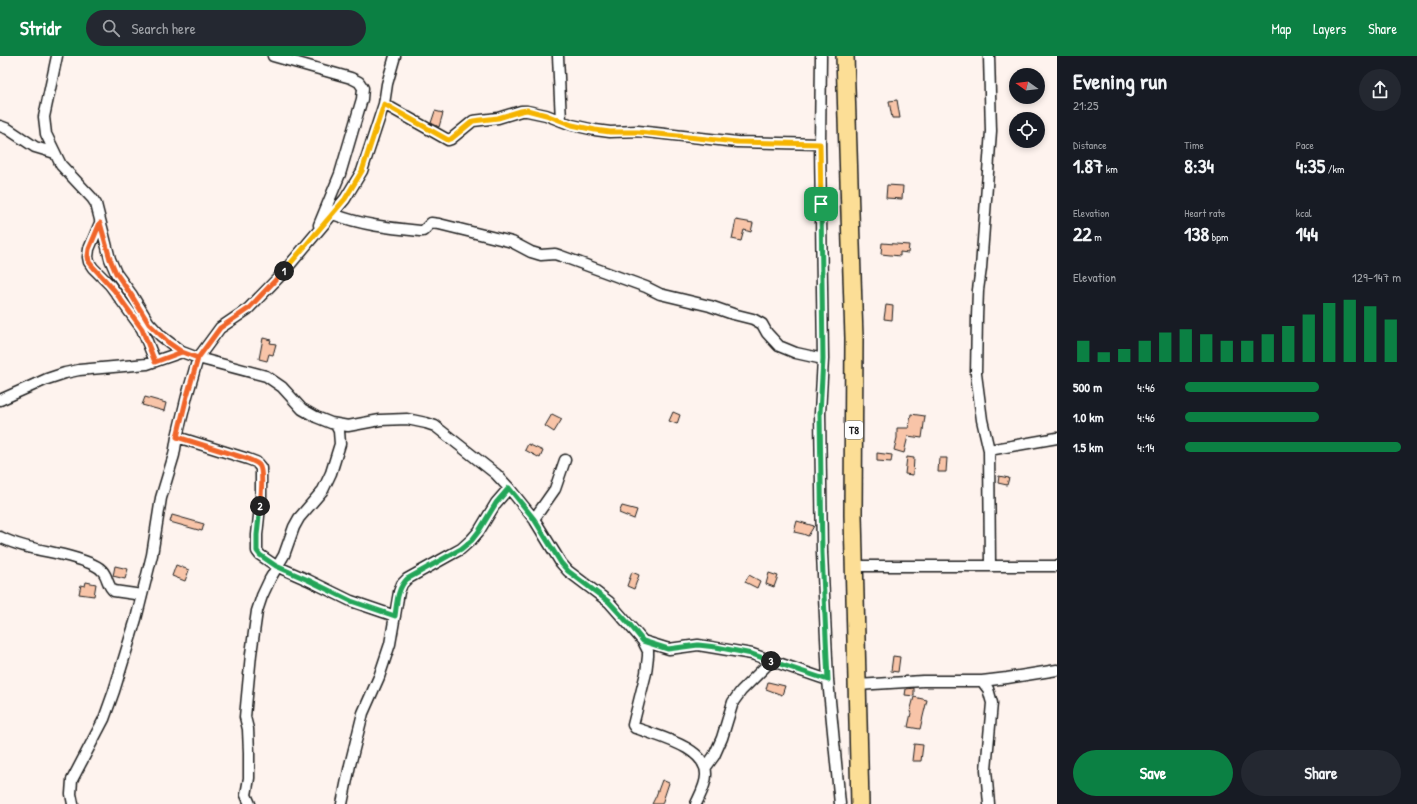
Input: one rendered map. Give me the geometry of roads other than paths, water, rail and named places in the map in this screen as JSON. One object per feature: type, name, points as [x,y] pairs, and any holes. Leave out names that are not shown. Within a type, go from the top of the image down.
[{"type":"highway","name":"T8","points":[[845,56],[854,338],[853,515],[860,804]]},
{"type":"street","points":[[57,56],[44,117],[46,134],[61,165],[96,204],[110,259],[119,278],[149,324],[161,336],[182,352],[198,358],[266,376],[282,387],[302,409],[316,417],[336,424],[348,426],[380,420],[397,419],[407,419],[435,426],[496,474],[534,519],[561,563],[568,571],[609,602],[643,641],[648,651],[648,662],[633,725],[639,730],[685,747],[695,753],[703,761],[706,767],[706,777],[696,804]]},
{"type":"street","points":[[273,56],[351,78],[359,82],[363,88],[362,99],[340,174],[315,234]]},
{"type":"street","points":[[73,804],[71,794],[72,780],[104,718],[132,633],[152,555],[161,498],[174,455],[187,396],[198,358],[220,328],[248,309],[262,296],[345,199],[362,171],[384,104],[387,84],[395,56]]},
{"type":"street","points":[[558,56],[561,121]]},
{"type":"street","points":[[822,56],[820,144],[823,359],[820,428],[822,553],[828,680],[840,804]]},
{"type":"street","points":[[989,56],[991,131],[978,290],[976,374],[982,420],[989,450],[990,566]]},
{"type":"street","points":[[384,104],[448,140],[473,121],[498,118],[527,110],[561,121],[595,130],[610,132],[638,132],[737,142],[820,144]]},
{"type":"street","points":[[0,126],[8,129],[35,148],[55,154]]},
{"type":"street","points":[[333,214],[352,221],[373,226],[414,231],[422,231],[431,223],[439,224],[512,242],[531,252],[541,255],[555,254],[646,287],[660,294],[710,306],[753,319],[762,324],[779,346],[796,353],[823,359]]},
{"type":"street","points":[[100,223],[89,249],[89,262],[114,290],[142,329],[155,362]]},
{"type":"street","points":[[0,400],[47,379],[79,370],[146,364],[182,352]]},
{"type":"street","points":[[250,804],[246,795],[249,778],[249,753],[245,703],[257,611],[262,596],[276,566],[284,555],[294,527],[299,518],[323,490],[331,473],[340,444],[339,431],[336,424]]},
{"type":"street","points":[[177,437],[248,459],[259,464],[262,475],[257,551],[260,555],[276,566],[351,601],[395,616]]},
{"type":"street","points":[[989,450],[1057,438]]},
{"type":"street","points":[[534,519],[555,489],[565,460]]},
{"type":"street","points":[[342,804],[363,713],[383,668],[390,644],[399,592],[402,584],[407,579],[461,549],[472,540],[496,503],[509,488]]},
{"type":"street","points":[[0,537],[24,547],[53,552],[85,561],[96,566],[105,573],[111,589],[142,595]]},
{"type":"street","points":[[855,566],[1057,566]]},
{"type":"street","points":[[643,641],[668,649],[698,645],[752,654],[828,680]]},
{"type":"street","points":[[706,767],[714,756],[722,738],[733,702],[741,691],[771,661]]},
{"type":"street","points":[[857,685],[923,681],[982,681],[1057,670]]},
{"type":"street","points":[[989,804],[986,770],[992,703],[994,692],[1007,678]]},
{"type":"street","points":[[982,681],[988,689],[992,703]]}]
